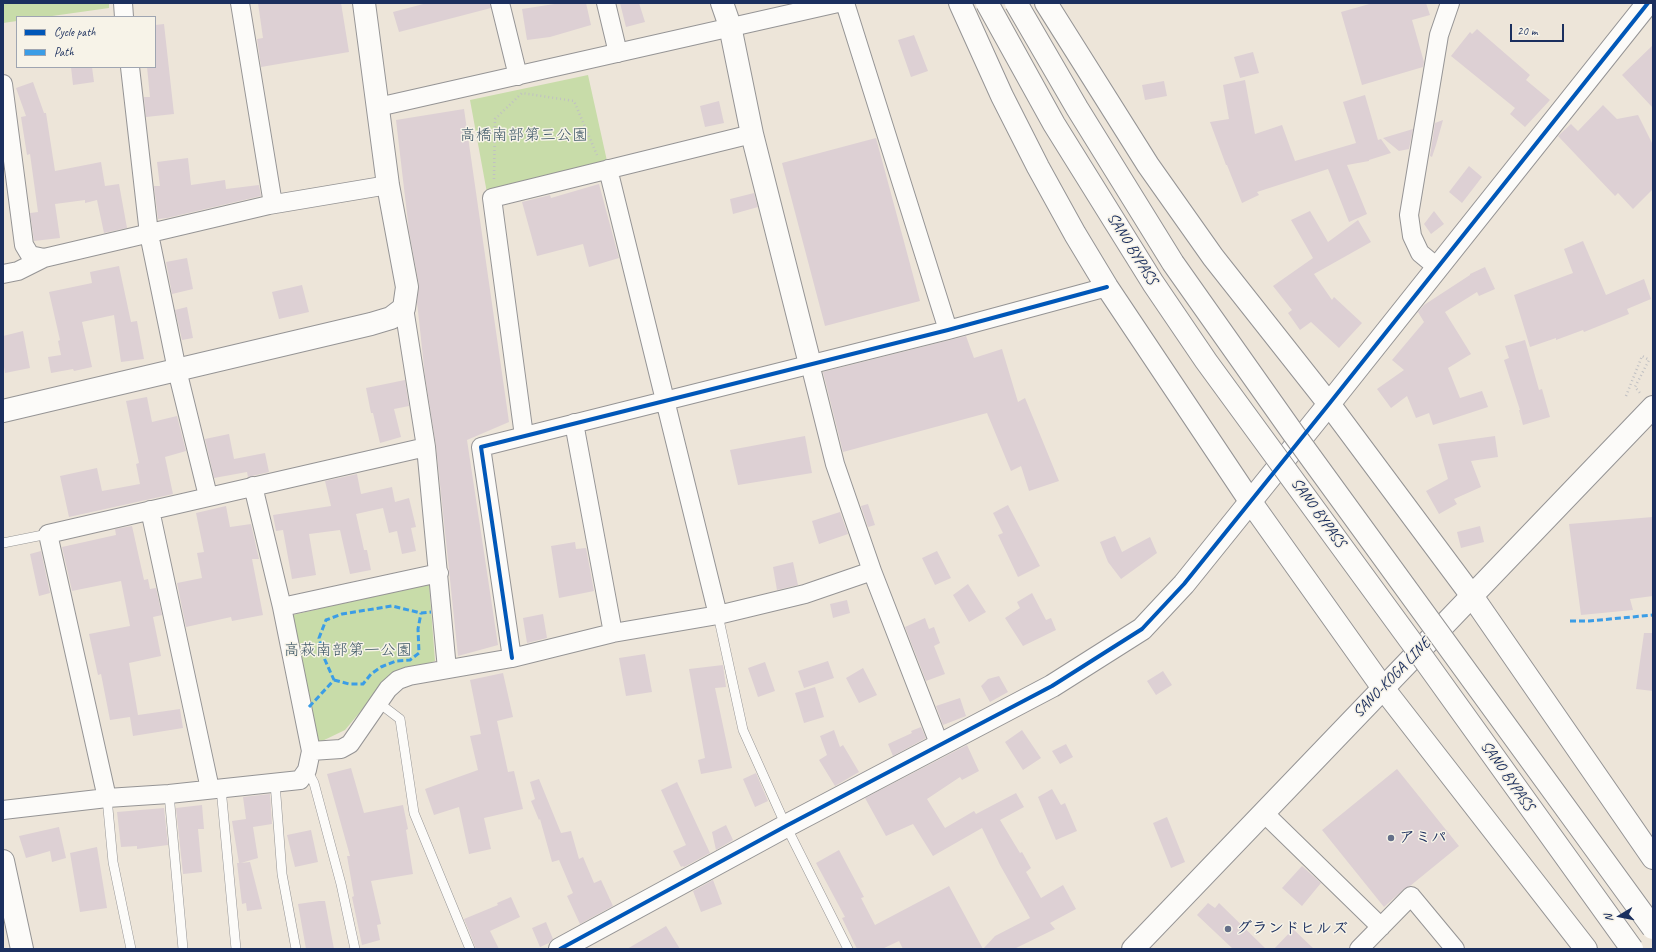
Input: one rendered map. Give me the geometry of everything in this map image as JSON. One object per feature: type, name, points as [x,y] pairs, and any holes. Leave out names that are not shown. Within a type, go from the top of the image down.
[{"type":"main road","points":[[3,410],[371,324],[391,318],[404,308],[407,287],[388,185],[364,3]]},
{"type":"main road","points":[[722,3],[730,26],[752,134],[810,364]]},
{"type":"main road","points":[[960,3],[1002,96],[1038,167],[1075,234],[1107,286],[1250,502],[1383,688],[1586,949]]},
{"type":"main road","name":"SANO BYPASS","points":[[987,3],[1054,124],[1153,283],[1206,361],[1632,949]]},
{"type":"main road","name":"SANO BYPASS","points":[[1016,3],[1077,108],[1172,263],[1297,439],[1653,928]]},
{"type":"main road","points":[[1046,3],[1148,165],[1213,257],[1329,404],[1472,596],[1653,858]]},
{"type":"main road","points":[[560,949],[786,826],[1052,686],[1142,629],[1184,584],[1438,268],[1648,3]]},
{"type":"main road","name":"SANO-KOGA LINE","points":[[1133,949],[1653,407]]},
{"type":"main road","points":[[3,861],[22,949]]},
{"type":"street","points":[[122,3],[124,16]]},
{"type":"street","points":[[240,3],[273,204]]},
{"type":"street","points":[[500,3],[518,76]]},
{"type":"street","points":[[606,3],[618,53]]},
{"type":"street","points":[[378,108],[730,26],[838,3]]},
{"type":"street","points":[[845,3],[948,330]]},
{"type":"street","points":[[1438,268],[1420,253],[1412,236],[1409,215],[1439,35],[1450,3]]},
{"type":"street","points":[[130,68],[149,234],[177,370],[208,496]]},
{"type":"street","points":[[3,84],[24,245],[30,255],[44,258]]},
{"type":"street","points":[[524,436],[492,198],[752,134]]},
{"type":"street","points":[[606,170],[718,614]]},
{"type":"street","points":[[3,274],[18,271],[44,258],[273,204],[388,185]]},
{"type":"street","points":[[512,658],[481,447],[948,330],[1107,286]]},
{"type":"street","points":[[404,308],[426,447],[447,669]]},
{"type":"street","points":[[810,364],[835,464],[872,571],[940,746]]},
{"type":"street","points":[[574,423],[613,633]]},
{"type":"street","points":[[108,798],[48,534],[426,447]]},
{"type":"street","points":[[3,810],[108,798],[169,794],[300,780],[307,770],[310,751],[282,607],[254,486]]},
{"type":"street","points":[[150,510],[215,788]]},
{"type":"street","points":[[310,751],[341,749],[350,744],[388,689],[398,680],[409,676],[512,658],[613,633],[718,614],[805,594],[872,571]]},
{"type":"street","points":[[282,607],[439,573]]},
{"type":"street","points":[[1263,812],[1381,927]]},
{"type":"street","points":[[1359,949],[1411,896],[1455,949]]},
{"type":"lane","points":[[3,543],[48,534]]},
{"type":"lane","points":[[718,614],[743,730],[786,826],[848,949]]},
{"type":"lane","points":[[379,703],[400,719],[414,812],[470,949]]},
{"type":"lane","points":[[307,770],[314,782],[341,884],[355,949]]},
{"type":"lane","points":[[275,783],[282,874],[296,949]]},
{"type":"lane","points":[[215,788],[236,949]]},
{"type":"lane","points":[[169,794],[183,949]]},
{"type":"lane","points":[[108,798],[113,862],[124,924],[131,949]]},
{"type":"path","points":[[494,185],[495,119],[522,93],[574,101],[606,170]]},
{"type":"path","points":[[1626,396],[1642,356],[1649,360],[1635,387]]},
{"type":"green space","points":[[3,3],[109,3],[109,8],[52,16],[16,16],[16,21],[3,23]]},
{"type":"green space","name":"高橋南部第三公園","points":[[588,75],[607,161],[487,193],[470,100]]},
{"type":"green space","name":"高萩南部第一公園","points":[[429,583],[435,661],[391,675],[345,730],[316,744],[293,615]]},
{"type":"building","points":[[258,3],[341,3],[349,52],[261,67],[257,39],[263,38]]},
{"type":"building","points":[[427,3],[490,3],[491,8],[399,32],[393,12]]},
{"type":"building","points":[[561,3],[586,3],[591,25],[550,37],[527,40],[522,9]]},
{"type":"building","points":[[620,3],[639,3],[645,22],[626,27]]},
{"type":"building","points":[[1373,3],[1426,3],[1430,15],[1412,20],[1424,62],[1423,67],[1362,85],[1341,12]]},
{"type":"building","points":[[164,24],[174,114],[146,117],[144,97],[150,97],[147,68],[156,68],[156,25]]},
{"type":"building","points":[[1477,29],[1530,75],[1526,80],[1550,100],[1525,127],[1510,114],[1515,108],[1451,56],[1470,32],[1472,34]]},
{"type":"building","points":[[914,35],[928,71],[911,77],[898,40]]},
{"type":"building","points":[[1653,45],[1653,108],[1622,75]]},
{"type":"building","points":[[1253,52],[1259,73],[1240,78],[1234,57]]},
{"type":"building","points":[[71,68],[92,68],[94,82],[73,85]]},
{"type":"building","points":[[1245,80],[1255,134],[1282,125],[1295,161],[1356,143],[1343,102],[1365,95],[1378,140],[1381,139],[1391,153],[1369,161],[1347,165],[1367,214],[1349,222],[1328,169],[1257,192],[1259,195],[1242,203],[1210,122],[1229,119],[1223,85]]},
{"type":"building","points":[[1164,81],[1167,96],[1145,100],[1142,85]]},
{"type":"building","points":[[33,82],[44,113],[46,113],[55,171],[101,162],[105,186],[119,184],[127,228],[104,233],[97,200],[85,203],[85,200],[55,204],[60,238],[34,241],[30,213],[38,212],[30,154],[27,155],[21,117],[26,116],[16,88]]},
{"type":"building","points":[[719,101],[724,123],[705,127],[700,106]]},
{"type":"building","points":[[1603,105],[1617,119],[1638,115],[1653,145],[1653,189],[1633,209],[1618,193],[1615,196],[1558,136],[1571,124],[1578,131]]},
{"type":"building","points":[[464,109],[509,422],[467,440],[498,645],[458,656],[436,446],[425,376],[417,302],[419,285],[409,231],[396,120]]},
{"type":"building","points":[[1443,120],[1432,157],[1430,156],[1435,123]]},
{"type":"building","points":[[1413,129],[1409,149],[1399,151],[1383,138]]},
{"type":"building","points":[[876,138],[920,301],[825,326],[782,163]]},
{"type":"building","points":[[188,158],[191,185],[225,180],[226,189],[259,185],[261,196],[158,219],[154,186],[160,186],[157,162]]},
{"type":"building","points":[[1469,166],[1482,177],[1462,203],[1449,192]]},
{"type":"building","points":[[599,184],[619,258],[589,267],[583,244],[537,256],[522,202],[550,195],[551,198]]},
{"type":"building","points":[[754,193],[758,207],[733,214],[730,199]]},
{"type":"building","points":[[1310,211],[1328,242],[1358,220],[1371,242],[1314,274],[1332,300],[1334,297],[1362,323],[1339,348],[1311,322],[1300,330],[1288,313],[1292,310],[1273,286],[1313,258],[1291,220]]},
{"type":"building","points":[[1434,211],[1444,224],[1431,234],[1424,224]]},
{"type":"building","points":[[1583,241],[1606,295],[1644,279],[1651,299],[1627,309],[1629,314],[1584,332],[1583,330],[1556,340],[1556,338],[1530,347],[1514,295],[1573,273],[1564,249]]},
{"type":"building","points":[[187,258],[193,289],[172,294],[166,262]]},
{"type":"building","points":[[119,266],[131,322],[137,321],[144,359],[121,362],[114,315],[82,322],[92,367],[74,371],[73,369],[51,373],[48,357],[61,355],[58,341],[60,340],[49,292],[92,283],[90,272]]},
{"type":"building","points":[[1485,267],[1495,289],[1479,296],[1477,292],[1445,312],[1471,354],[1448,368],[1460,398],[1482,391],[1488,407],[1433,425],[1429,413],[1416,418],[1407,396],[1391,408],[1377,389],[1404,370],[1392,360],[1424,322],[1418,312],[1424,305],[1470,274]]},
{"type":"building","points":[[302,285],[309,312],[279,319],[272,292]]},
{"type":"building","points":[[187,307],[193,338],[182,340],[175,310]]},
{"type":"building","points":[[23,331],[30,368],[5,373],[3,361],[3,336]]},
{"type":"building","points":[[966,336],[974,358],[1002,349],[1018,402],[1025,398],[1059,481],[1029,491],[1021,466],[1011,471],[987,413],[843,452],[823,372]]},
{"type":"building","points":[[1525,340],[1539,390],[1542,389],[1550,417],[1523,425],[1520,410],[1504,360],[1509,358],[1505,346]]},
{"type":"building","points":[[405,380],[409,406],[394,409],[401,437],[380,443],[373,413],[371,413],[366,388]]},
{"type":"building","points":[[147,397],[152,422],[177,416],[186,451],[165,457],[173,494],[69,517],[60,476],[97,468],[102,491],[140,484],[136,464],[139,463],[126,401]]},
{"type":"building","points":[[229,434],[234,459],[265,453],[269,472],[248,477],[247,472],[214,478],[205,439]]},
{"type":"building","points":[[805,436],[812,473],[738,485],[730,450]]},
{"type":"building","points":[[1495,436],[1498,457],[1471,461],[1481,487],[1454,499],[1457,504],[1439,514],[1426,491],[1448,479],[1438,444]]},
{"type":"building","points":[[357,474],[361,494],[392,487],[395,502],[409,498],[416,527],[411,528],[416,551],[402,554],[397,531],[389,533],[383,508],[356,514],[364,550],[367,550],[371,570],[350,574],[340,530],[309,534],[316,575],[292,579],[283,530],[276,531],[273,515],[331,506],[325,481]]},
{"type":"building","points":[[868,504],[875,525],[868,527],[861,506]]},
{"type":"building","points":[[1008,505],[1040,566],[1018,577],[998,535],[1003,533],[993,513]]},
{"type":"building","points":[[226,506],[230,527],[251,524],[259,559],[252,559],[263,615],[232,621],[231,617],[186,627],[177,583],[202,578],[197,553],[204,552],[196,513]]},
{"type":"building","points":[[840,512],[848,534],[819,544],[812,521]]},
{"type":"building","points":[[1653,517],[1653,596],[1630,599],[1633,610],[1581,615],[1569,524]]},
{"type":"building","points":[[132,526],[144,580],[148,579],[150,589],[156,588],[162,615],[153,617],[161,656],[129,663],[138,715],[180,709],[183,728],[133,736],[130,717],[110,720],[101,674],[98,675],[89,634],[130,626],[121,581],[72,591],[62,547],[116,535],[115,529]]},
{"type":"building","points":[[1480,526],[1484,542],[1461,548],[1457,532]]},
{"type":"building","points":[[1115,536],[1122,552],[1150,537],[1157,553],[1121,579],[1108,562],[1100,542]]},
{"type":"building","points":[[575,542],[576,549],[586,548],[594,591],[559,598],[551,546]]},
{"type":"building","points":[[41,551],[50,593],[39,596],[30,554]]},
{"type":"building","points":[[937,551],[951,578],[935,585],[922,558]]},
{"type":"building","points":[[793,562],[798,585],[777,590],[773,567]]},
{"type":"building","points":[[968,584],[986,612],[969,622],[953,595]]},
{"type":"building","points":[[1032,593],[1046,620],[1051,618],[1056,630],[1023,646],[1005,618],[1020,608],[1017,602]]},
{"type":"building","points":[[847,600],[850,613],[833,618],[830,604]]},
{"type":"building","points":[[543,614],[547,638],[527,643],[523,618]]},
{"type":"building","points":[[925,618],[929,629],[934,627],[940,643],[934,646],[945,674],[926,681],[905,627]]},
{"type":"building","points":[[1644,633],[1653,633],[1653,691],[1636,689]]},
{"type":"building","points":[[645,654],[652,692],[626,696],[619,658]]},
{"type":"building","points":[[828,661],[834,678],[804,688],[798,671]]},
{"type":"building","points":[[765,662],[775,691],[758,697],[748,668]]},
{"type":"building","points":[[723,665],[726,687],[715,688],[732,768],[701,774],[698,760],[705,758],[689,669]]},
{"type":"building","points":[[863,668],[877,695],[859,703],[846,678]]},
{"type":"building","points":[[1163,671],[1172,685],[1156,695],[1147,681]]},
{"type":"building","points":[[503,673],[513,717],[497,721],[508,772],[514,771],[523,809],[484,818],[491,849],[469,854],[459,807],[434,815],[425,789],[478,770],[470,736],[481,734],[470,680]]},
{"type":"building","points":[[999,676],[1008,692],[990,702],[981,686],[988,679]]},
{"type":"building","points":[[815,687],[824,717],[804,723],[795,693]]},
{"type":"building","points":[[960,698],[966,716],[943,725],[936,706]]},
{"type":"building","points":[[921,727],[926,738],[893,756],[888,744],[912,733],[911,731]]},
{"type":"building","points":[[834,730],[840,747],[843,745],[859,772],[835,786],[819,760],[827,755],[820,736]]},
{"type":"building","points":[[1022,730],[1041,758],[1023,770],[1005,742]]},
{"type":"building","points":[[1066,744],[1073,757],[1060,764],[1052,751]]},
{"type":"building","points":[[967,745],[979,771],[962,780],[960,777],[927,799],[945,828],[974,811],[976,814],[1016,793],[1024,807],[1000,820],[1031,868],[1026,872],[1041,898],[1063,885],[1076,909],[1050,923],[1055,929],[1014,949],[983,949],[995,936],[1030,918],[1000,865],[982,828],[933,856],[913,824],[886,836],[865,798]]},
{"type":"building","points":[[351,768],[364,813],[403,805],[408,829],[406,830],[413,874],[371,881],[381,924],[377,925],[380,940],[362,945],[352,897],[354,896],[347,856],[350,856],[327,774]]},
{"type":"building","name":"アミパ","points":[[1397,769],[1459,846],[1410,886],[1404,889],[1384,907],[1322,830]]},
{"type":"building","points":[[756,773],[768,801],[755,807],[743,779]]},
{"type":"building","points":[[539,779],[561,833],[571,831],[579,859],[583,857],[594,883],[601,880],[613,906],[580,924],[567,896],[573,893],[559,860],[552,862],[540,819],[539,820],[531,801],[535,799],[530,782]]},
{"type":"building","points":[[677,782],[710,853],[684,867],[681,867],[673,851],[686,845],[661,790]]},
{"type":"building","points":[[1052,789],[1061,805],[1065,803],[1077,831],[1056,840],[1038,797]]},
{"type":"building","points":[[270,794],[272,824],[253,827],[258,858],[241,863],[250,862],[262,909],[247,911],[246,903],[242,904],[237,863],[239,863],[232,821],[246,819],[243,797]]},
{"type":"building","points":[[202,805],[204,829],[198,829],[202,872],[183,874],[176,808]]},
{"type":"building","points":[[164,808],[168,845],[137,849],[137,846],[121,847],[117,812]]},
{"type":"building","points":[[1167,817],[1185,862],[1171,868],[1153,823]]},
{"type":"building","points":[[726,825],[733,840],[716,850],[712,832]]},
{"type":"building","points":[[59,827],[66,858],[52,862],[50,851],[26,858],[19,836]]},
{"type":"building","points":[[311,830],[318,862],[295,867],[287,835]]},
{"type":"building","points":[[97,847],[107,908],[80,912],[70,853]]},
{"type":"building","points":[[839,850],[864,897],[861,898],[875,925],[949,886],[983,949],[903,949],[899,941],[882,949],[857,949],[842,918],[845,917],[816,863]]},
{"type":"building","points":[[1302,866],[1321,883],[1302,906],[1282,888]]},
{"type":"building","points":[[713,880],[722,904],[701,912],[693,891]]},
{"type":"building","points":[[511,897],[520,917],[490,931],[499,949],[476,949],[464,919],[498,905],[497,903]]},
{"type":"building","points":[[325,901],[334,949],[306,949],[298,904]]},
{"type":"building","name":"グランドヒルズ","points":[[1208,903],[1215,908],[1219,903],[1266,949],[1233,949],[1197,915]]},
{"type":"building","points":[[546,922],[553,939],[549,943],[540,947],[532,928]]},
{"type":"building","points":[[666,926],[680,949],[627,949]]},
{"type":"building","points":[[1293,929],[1314,949],[1274,949]]},
{"type":"marked path","points":[[309,707],[334,680],[325,660],[319,638],[326,620],[342,614],[392,606],[421,613],[431,612]]},
{"type":"marked path","points":[[334,680],[349,684],[363,684],[371,674],[381,667],[396,661],[410,660],[419,653],[418,629],[421,613]]},
{"type":"marked path","points":[[1570,621],[1589,621],[1653,615]]},
{"type":"cycle path","points":[[560,949],[786,826],[1052,686],[1142,629],[1184,584],[1648,3]]},
{"type":"cycle path","points":[[512,658],[481,447],[948,330],[1107,287]]},
{"type":"place","name":"アミパ","points":[[1391,838]]},
{"type":"place","name":"グランドヒルズ","points":[[1228,929]]}]
